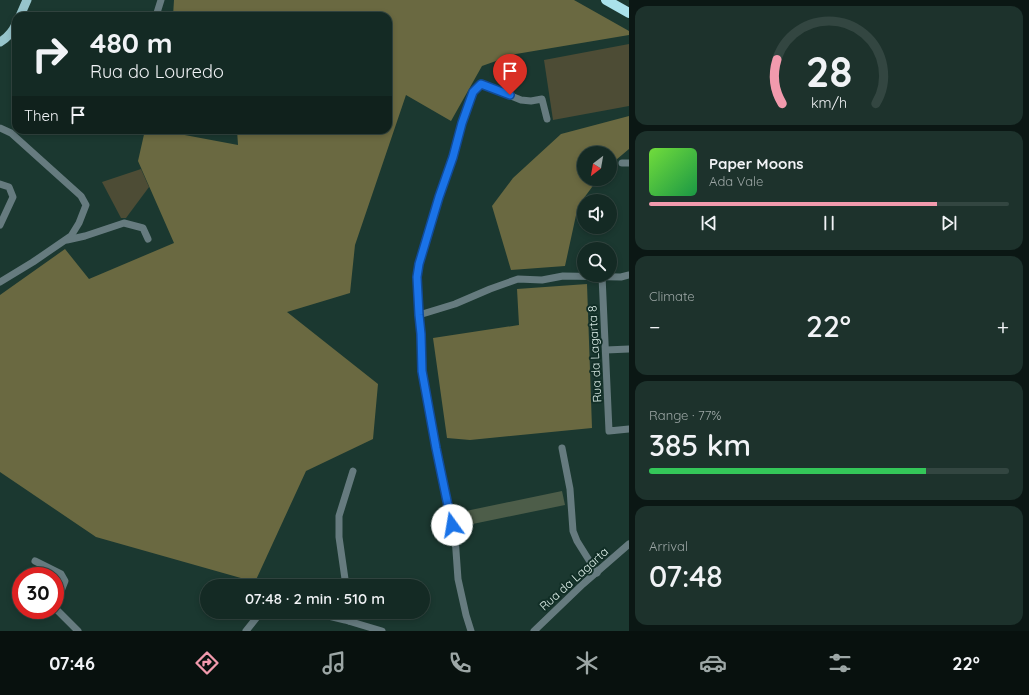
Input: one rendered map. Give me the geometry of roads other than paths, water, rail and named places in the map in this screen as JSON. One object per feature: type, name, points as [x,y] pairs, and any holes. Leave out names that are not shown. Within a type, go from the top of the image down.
[{"type":"highway","points":[[606,0],[629,13]]},
{"type":"main road","points":[[22,12],[27,0]]},
{"type":"main road","points":[[0,42],[12,31]]},
{"type":"street","points":[[157,12],[160,0]]},
{"type":"street","points":[[471,631],[458,579],[455,536],[436,448],[422,371],[417,277],[419,264],[439,197],[473,92],[481,84],[521,100],[531,101],[542,99],[547,118]]},
{"type":"street","points":[[0,128],[12,134]]},
{"type":"street","points":[[0,282],[71,236],[79,223],[86,205],[81,196],[12,134]]},
{"type":"street","points":[[0,184],[9,187],[13,197],[0,225]]},
{"type":"street","points":[[63,241],[85,236],[124,223],[143,228],[148,239]]},
{"type":"street","points":[[617,276],[629,275]]},
{"type":"street","points":[[419,315],[456,304],[518,278],[542,280],[563,276],[577,276]]},
{"type":"street","name":"Rua da Lagarta 8","points":[[602,282],[609,431],[629,429]]},
{"type":"street","points":[[606,350],[629,349]]},
{"type":"street","points":[[562,448],[570,490],[573,531],[577,541],[596,573]]},
{"type":"street","points":[[345,579],[339,537],[339,516],[353,471]]},
{"type":"street","name":"Rua da Lagarta","points":[[534,631],[629,544]]},
{"type":"street","points":[[35,561],[47,567]]},
{"type":"street","points":[[64,616],[78,631]]},
{"type":"street","points":[[246,631],[255,619]]},
{"type":"street","points":[[340,619],[382,631]]}]
